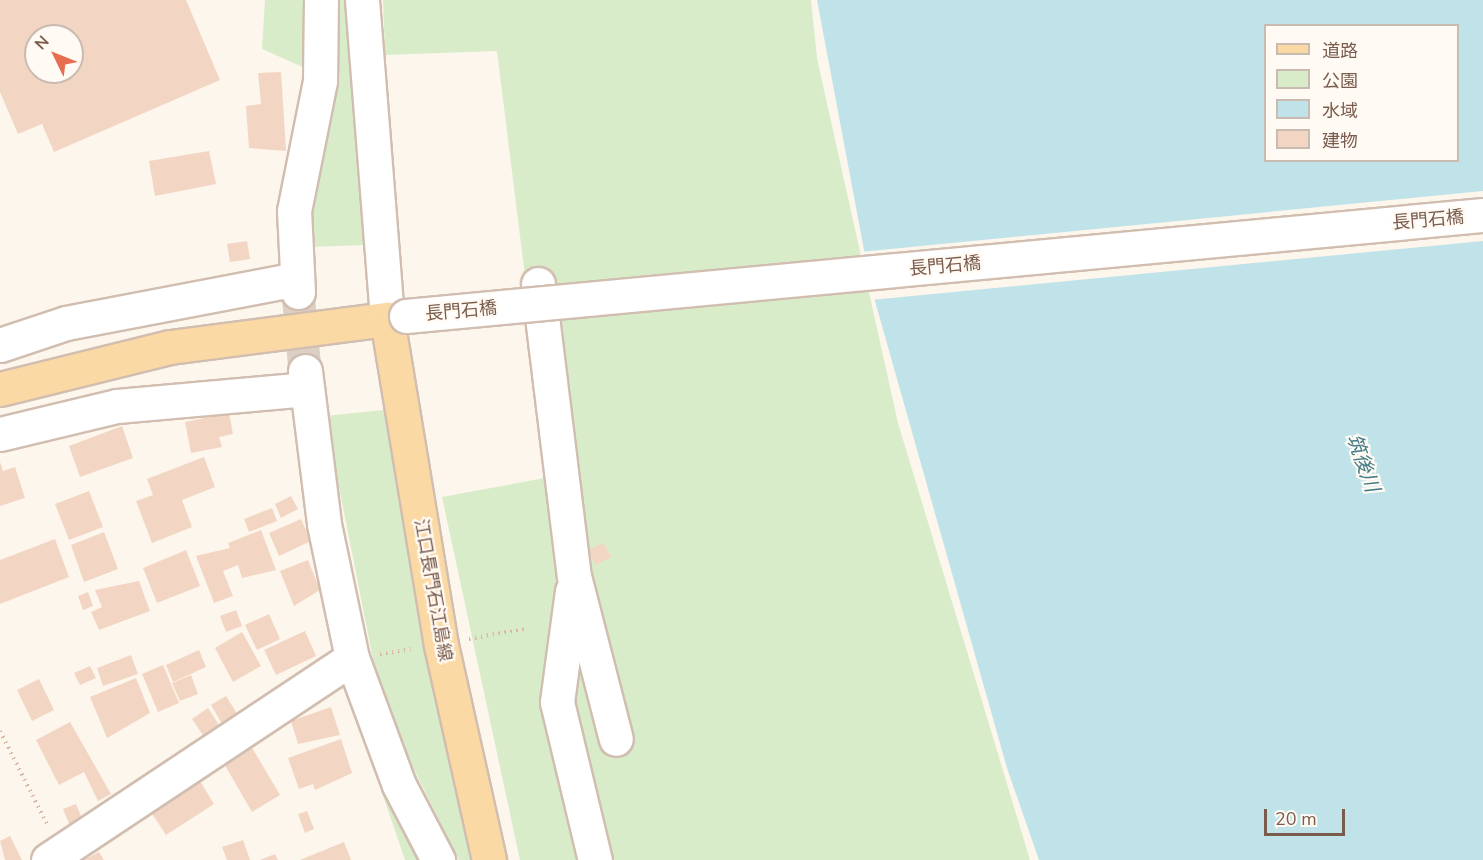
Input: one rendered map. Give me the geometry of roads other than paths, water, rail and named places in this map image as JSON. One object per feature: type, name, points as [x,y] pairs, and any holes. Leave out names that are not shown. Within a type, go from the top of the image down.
[{"type":"main road","points":[[0,389],[170,347],[397,318]]},
{"type":"main road","name":"江口長門石江島線","points":[[397,318],[441,645],[489,860]]},
{"type":"street","points":[[0,345],[66,322],[297,286],[294,211],[320,81],[321,0]]},
{"type":"street","points":[[362,0],[397,318]]},
{"type":"street","name":"長門石橋","points":[[397,318],[1483,215]]},
{"type":"street","points":[[538,284],[574,576],[616,739]]},
{"type":"street","points":[[0,434],[117,406],[306,380],[324,524],[352,658],[399,785],[438,860]]},
{"type":"street","points":[[574,576],[557,702],[595,860]]},
{"type":"street","points":[[50,860],[352,658]]},
{"type":"water","name":"筑後川","points":[[817,0],[1483,0],[1483,860],[1039,860],[1007,768],[871,287]]},
{"type":"tunnel","points":[[298,292],[305,371]]}]
